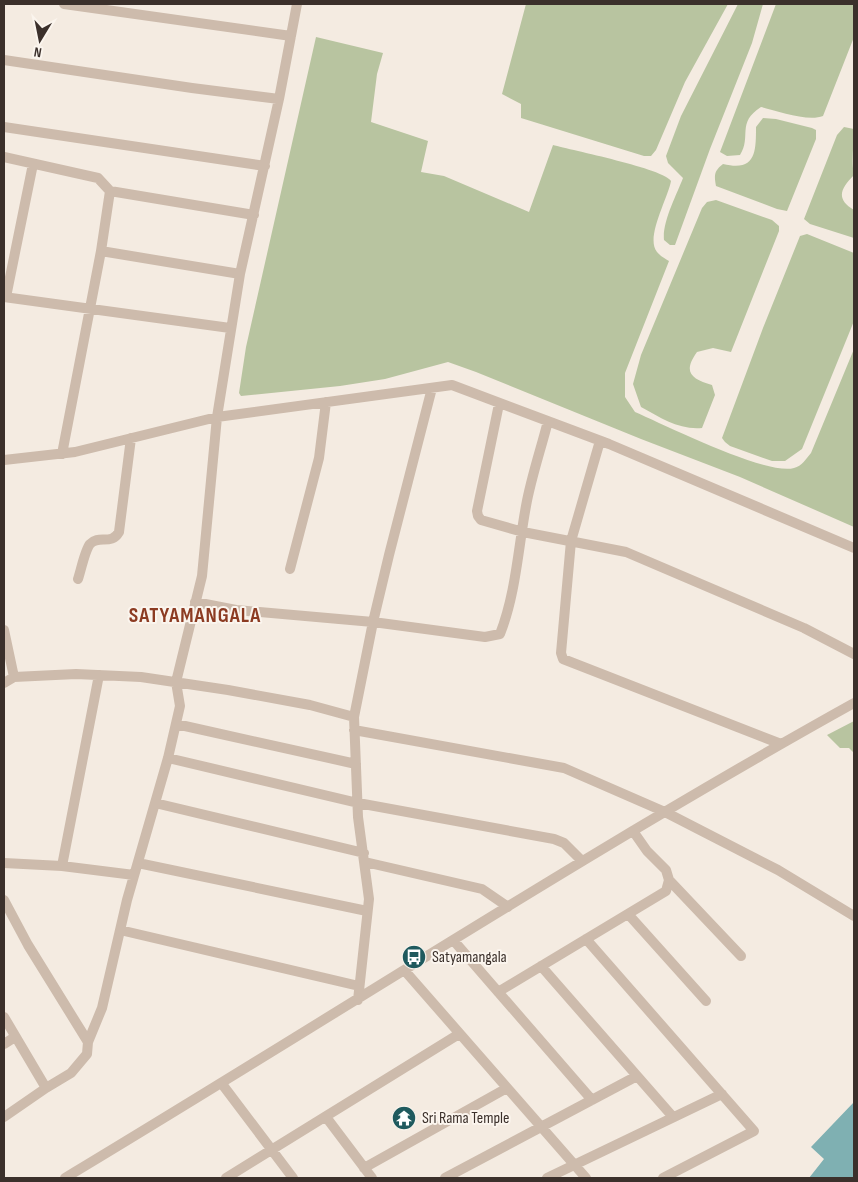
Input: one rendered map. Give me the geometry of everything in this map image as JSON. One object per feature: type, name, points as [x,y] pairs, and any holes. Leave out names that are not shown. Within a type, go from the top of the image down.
[{"type":"street","points":[[64,4],[88,5],[291,36]]},
{"type":"street","points":[[4,1117],[71,1073],[87,1054],[88,1042],[102,1008],[134,876],[168,758],[180,706],[176,682],[202,576],[217,417],[230,328],[240,274],[279,99],[297,4]]},
{"type":"street","points":[[4,60],[279,99]]},
{"type":"street","points":[[4,127],[264,166]]},
{"type":"street","points":[[4,157],[98,178],[110,191],[254,215]]},
{"type":"street","points":[[33,164],[5,297],[230,328]]},
{"type":"street","points":[[62,454],[101,252],[110,191]]},
{"type":"street","points":[[101,252],[240,274]]},
{"type":"street","points":[[4,460],[62,454],[217,417],[452,385],[600,441],[854,548]]},
{"type":"street","points":[[358,1000],[369,899],[358,803],[354,717],[373,622],[432,388]]},
{"type":"street","points":[[290,569],[319,458],[326,402]]},
{"type":"street","points":[[500,404],[477,511],[481,520],[523,532],[626,552],[804,628],[854,654]]},
{"type":"street","points":[[195,602],[236,610],[373,622],[485,637],[500,634],[507,616],[526,506],[548,421]]},
{"type":"street","points":[[78,579],[88,546],[96,540],[110,540],[116,537],[119,532],[131,438]]},
{"type":"street","points":[[600,441],[571,541],[561,653],[563,659],[781,744]]},
{"type":"street","points":[[4,630],[14,677]]},
{"type":"street","points":[[4,683],[14,677],[76,674],[141,677],[310,705],[354,717]]},
{"type":"street","points":[[62,866],[99,675]]},
{"type":"street","points":[[65,1178],[222,1084],[582,861],[854,703]]},
{"type":"street","points":[[176,724],[356,764]]},
{"type":"street","points":[[354,730],[564,768],[665,812],[785,874],[854,916]]},
{"type":"street","points":[[168,758],[358,803],[554,839],[564,844],[582,861]]},
{"type":"street","points":[[155,803],[482,889],[508,907]]},
{"type":"street","points":[[633,831],[647,851],[666,870],[669,880],[741,956]]},
{"type":"street","points":[[4,863],[62,866],[134,876]]},
{"type":"street","points":[[138,864],[367,911]]},
{"type":"street","points":[[498,992],[666,891],[669,880]]},
{"type":"street","points":[[4,900],[28,945],[88,1042]]},
{"type":"street","points":[[628,914],[706,1001]]},
{"type":"street","points":[[120,930],[359,986]]},
{"type":"street","points":[[586,939],[754,1131],[663,1178]]},
{"type":"street","points":[[454,941],[592,1100]]},
{"type":"street","points":[[541,966],[673,1117]]},
{"type":"street","points":[[405,971],[586,1178]]},
{"type":"street","points":[[4,1017],[46,1088]]},
{"type":"street","points":[[226,1178],[460,1034]]},
{"type":"street","points":[[4,1044],[16,1037]]},
{"type":"street","points":[[445,1178],[637,1076]]},
{"type":"street","points":[[222,1084],[292,1178]]},
{"type":"street","points":[[364,1168],[507,1088]]},
{"type":"street","points":[[548,1178],[722,1094]]},
{"type":"street","points":[[326,1117],[372,1178]]},
{"type":"green space","points":[[526,4],[728,4],[685,82],[656,150],[651,156],[644,156],[521,118],[521,104],[502,94]]},
{"type":"green space","points":[[738,4],[763,4],[752,43],[675,245],[670,245],[664,240],[665,225],[683,178],[668,163],[666,156],[681,116]]},
{"type":"green space","points":[[776,4],[854,4],[854,37],[823,116],[817,118],[801,117],[761,107],[749,119],[745,142],[740,155],[727,156],[720,152]]},
{"type":"green space","points":[[316,37],[383,53],[377,74],[371,122],[428,141],[421,172],[444,176],[529,212],[553,145],[653,171],[671,181],[658,218],[654,237],[654,246],[657,252],[669,261],[625,373],[625,397],[635,412],[691,438],[762,464],[781,468],[794,468],[802,464],[811,453],[854,349],[854,527],[740,477],[448,362],[385,379],[340,386],[241,396],[239,393],[246,347]]},
{"type":"green space","points":[[763,118],[776,119],[816,130],[816,139],[787,211],[716,186],[715,174],[723,164],[742,165],[752,158],[756,127]]},
{"type":"green space","points":[[844,127],[854,129],[854,175],[843,189],[842,198],[854,210],[854,238],[810,224],[804,219],[837,135]]},
{"type":"green space","points":[[716,200],[772,220],[779,226],[779,231],[731,352],[713,348],[697,352],[690,365],[691,374],[699,380],[712,385],[715,395],[702,428],[694,428],[670,422],[641,407],[633,384],[641,355],[702,208],[707,202]]},
{"type":"green space","points":[[807,234],[854,253],[854,321],[802,449],[785,461],[772,461],[730,446],[722,438],[800,236]]},
{"type":"green space","points":[[854,721],[854,753],[849,748],[840,748],[827,735]]},
{"type":"water","points":[[854,1102],[854,1178],[809,1178],[824,1159],[811,1147]]},
{"type":"place","name":"Satyamangala","points":[[414,957]]},
{"type":"place","name":"Sri Rama Temple","points":[[404,1118]]},
{"type":"district","name":"SATYAMANGALA","points":[[195,615]]}]
